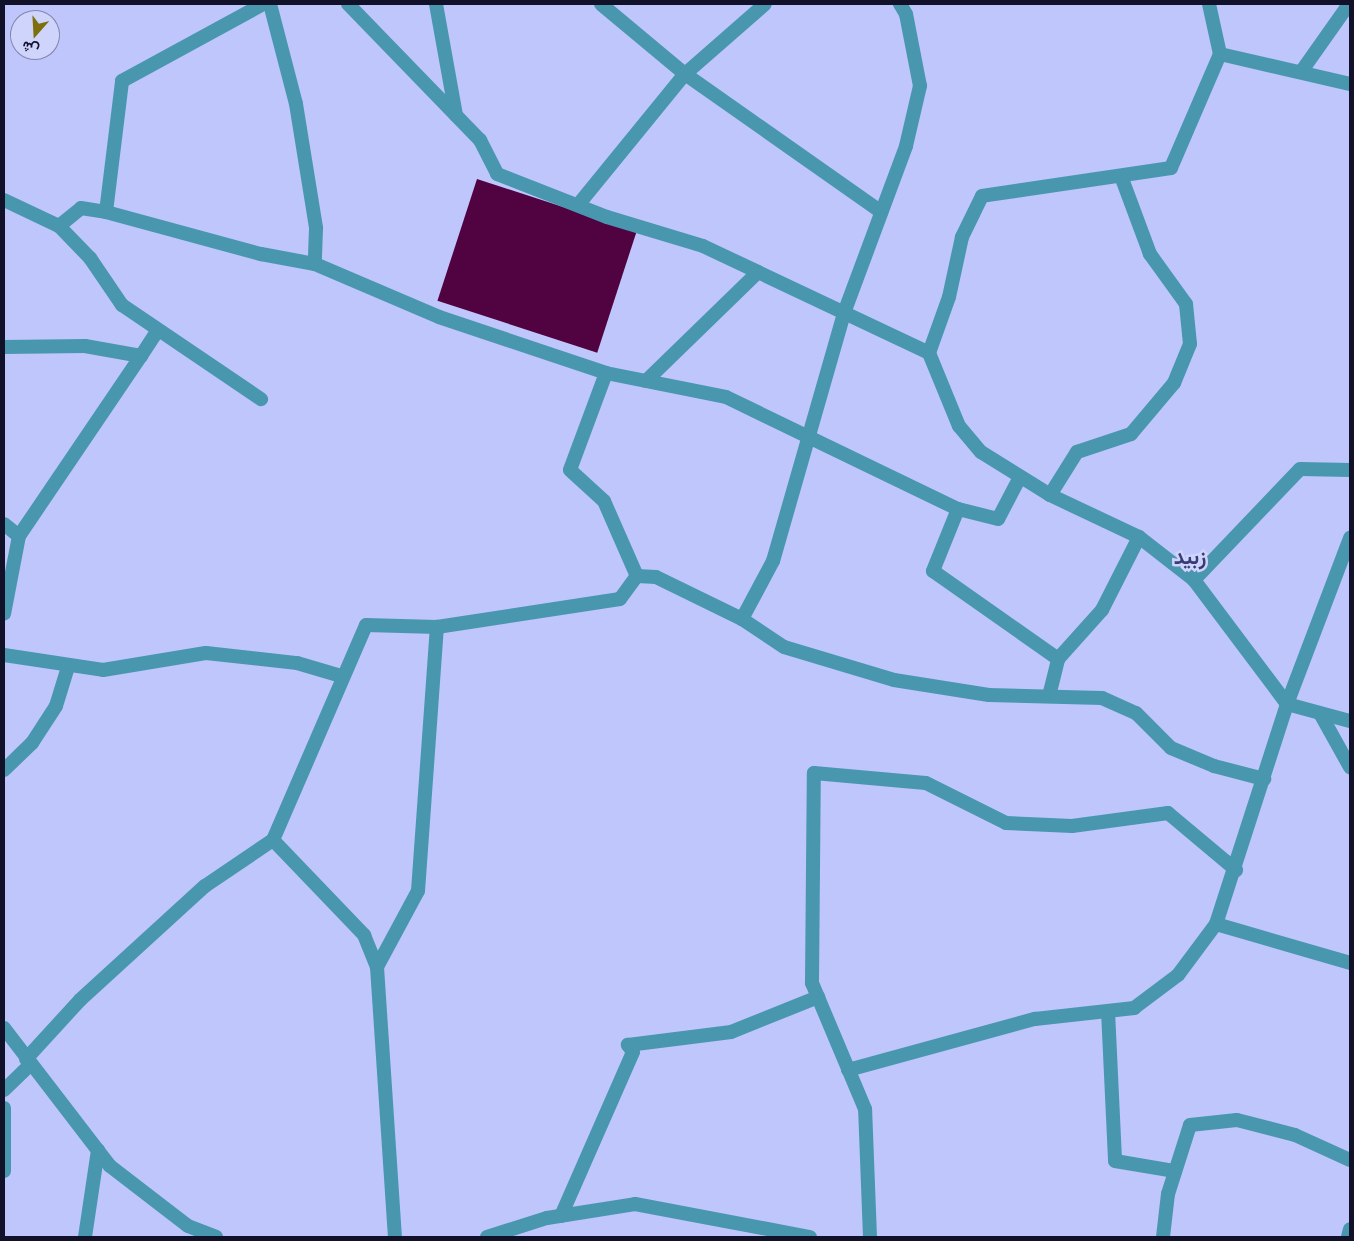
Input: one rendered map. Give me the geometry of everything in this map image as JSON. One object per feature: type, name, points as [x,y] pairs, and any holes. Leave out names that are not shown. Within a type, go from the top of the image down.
[{"type":"street","points":[[106,212],[122,81],[263,4]]},
{"type":"street","points":[[270,4],[296,104],[316,228],[315,264]]},
{"type":"street","points":[[348,4],[480,140],[497,174],[578,205],[703,246],[929,353]]},
{"type":"street","points":[[436,4],[456,115]]},
{"type":"street","points":[[601,4],[685,74],[881,212]]},
{"type":"street","points":[[578,205],[685,74],[765,4]]},
{"type":"street","points":[[742,619],[773,560],[844,313],[906,146],[920,86],[906,14],[900,4]]},
{"type":"street","points":[[1209,4],[1220,54],[1171,168],[982,196],[962,237],[949,297],[929,353],[959,426],[981,452],[1050,495],[1139,537],[1194,580],[1287,704],[1321,715],[1350,721]]},
{"type":"street","points":[[1301,72],[1349,4]]},
{"type":"street","points":[[1220,54],[1350,84]]},
{"type":"street","points":[[1050,495],[1076,452],[1131,434],[1174,383],[1190,344],[1186,304],[1150,254],[1121,176]]},
{"type":"street","points":[[4,200],[59,226],[90,258],[122,306],[261,400]]},
{"type":"street","points":[[59,226],[81,208],[106,212],[262,254],[315,264],[439,317],[606,373],[726,397],[807,438],[958,509],[998,519],[1020,477]]},
{"type":"street","points":[[646,381],[758,272]]},
{"type":"street","points":[[4,614],[19,536],[157,331]]},
{"type":"street","points":[[4,347],[85,346],[141,356]]},
{"type":"street","points":[[606,373],[570,470],[604,501],[637,576]]},
{"type":"street","points":[[1194,580],[1300,470],[1350,470]]},
{"type":"street","points":[[958,509],[933,571],[1058,659]]},
{"type":"street","points":[[4,524],[19,536]]},
{"type":"street","points":[[1049,696],[1058,659],[1102,610],[1139,537]]},
{"type":"street","points":[[848,1070],[1034,1019],[1134,1008],[1178,975],[1216,924],[1236,870],[1287,704],[1350,538]]},
{"type":"street","points":[[637,576],[656,577],[742,619],[784,648],[894,680],[989,695],[1102,698],[1136,713],[1171,748],[1214,766],[1264,779]]},
{"type":"street","points":[[4,1090],[80,1000],[205,886],[273,840],[341,676],[366,625],[437,627],[620,600],[637,576]]},
{"type":"street","points":[[377,967],[418,891],[437,627]]},
{"type":"street","points":[[4,655],[68,667],[103,670],[206,653],[297,663],[341,676]]},
{"type":"street","points":[[4,770],[32,743],[52,713],[68,667]]},
{"type":"street","points":[[1321,715],[1350,767]]},
{"type":"street","points":[[870,1237],[865,1109],[812,983],[814,773],[926,783],[1006,823],[1072,826],[1168,814],[1236,870]]},
{"type":"street","points":[[273,840],[364,935],[377,967],[395,1237]]},
{"type":"street","points":[[1216,924],[1350,962]]},
{"type":"street","points":[[561,1216],[633,1052],[628,1045],[731,1032],[818,997]]},
{"type":"street","points":[[1108,1011],[1115,1161],[1175,1171]]},
{"type":"street","points":[[4,1028],[28,1062],[110,1166],[188,1226],[216,1237]]},
{"type":"street","points":[[4,1108],[4,1171]]},
{"type":"street","points":[[1163,1237],[1175,1171],[1190,1125],[1237,1120],[1295,1135],[1350,1160]]},
{"type":"street","points":[[85,1237],[98,1150]]},
{"type":"street","points":[[487,1237],[561,1216],[635,1204],[765,1233],[810,1237]]},
{"type":"street","points":[[1348,1237],[1350,1228]]},
{"type":"building","points":[[477,179],[637,231],[597,353],[437,301]]},
{"type":"district","name":"زبيد","points":[[1190,557]]}]
